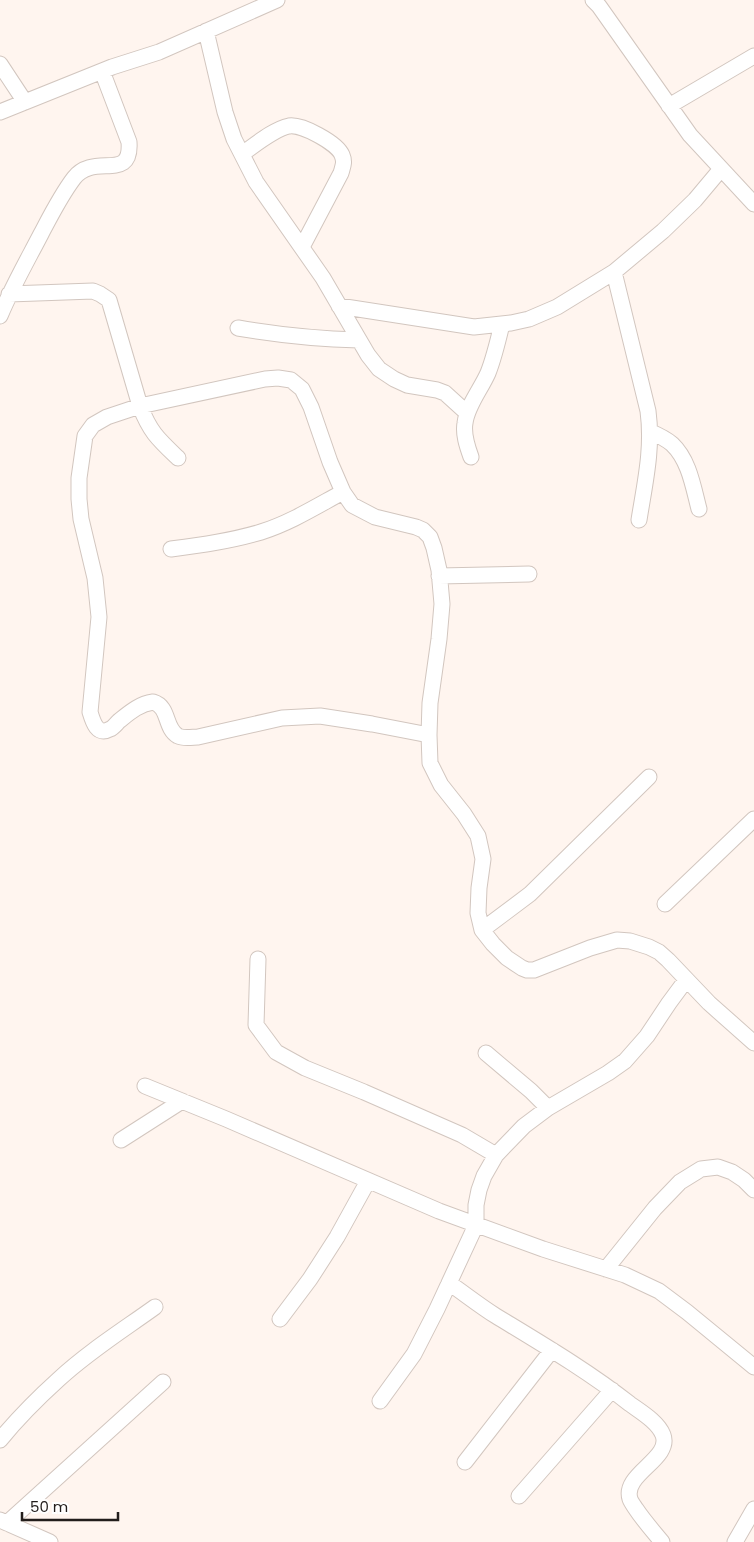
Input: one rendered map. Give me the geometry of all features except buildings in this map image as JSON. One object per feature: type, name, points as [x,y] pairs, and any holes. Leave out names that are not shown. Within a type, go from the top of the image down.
[{"type":"street","points":[[0,112],[102,71],[159,52],[277,0]]},
{"type":"street","points":[[593,0],[690,135],[754,204]]},
{"type":"street","points":[[206,31],[225,112],[234,138],[256,182],[322,278],[368,355],[380,369],[394,379],[407,385],[445,393],[467,413]]},
{"type":"street","points":[[669,106],[754,56]]},
{"type":"street","points":[[0,64],[24,102]]},
{"type":"street","points":[[0,316],[9,294],[56,207],[76,176],[94,166],[121,165],[126,161],[130,152],[129,142],[102,71]]},
{"type":"street","points":[[242,154],[277,131],[289,126],[303,127],[318,134],[340,151],[344,162],[341,173],[302,248]]},
{"type":"street","points":[[339,306],[474,327],[530,319],[557,307],[614,272],[663,232],[695,200],[721,169]]},
{"type":"street","points":[[614,272],[646,402],[651,432],[649,458],[639,520]]},
{"type":"street","points":[[9,294],[93,291],[109,300],[140,406],[151,431],[178,458]]},
{"type":"street","points":[[471,457],[465,439],[464,424],[467,413],[488,373],[496,351],[502,324]]},
{"type":"street","points":[[238,328],[293,337],[359,340]]},
{"type":"street","points":[[429,735],[320,716],[282,718],[187,738],[179,736],[172,729],[162,707],[153,702],[138,707],[110,729],[103,731],[97,728],[93,723],[90,712],[99,617],[95,578],[81,519],[79,499],[79,478],[85,436],[94,424],[107,417],[140,406],[265,379],[278,378],[290,380],[302,390],[311,407],[330,462],[343,492],[352,505],[375,518],[423,530],[430,537],[434,548],[442,604],[430,703],[430,763],[441,786],[464,814],[478,836],[483,859],[478,913],[482,930],[507,958],[527,970],[534,970],[590,948],[617,940],[649,946],[668,960],[709,1003],[754,1043]]},
{"type":"street","points":[[651,432],[670,442],[681,454],[689,472],[699,509]]},
{"type":"street","points":[[171,549],[222,542],[262,532],[307,512],[343,492]]},
{"type":"street","points":[[439,576],[529,574]]},
{"type":"street","points":[[482,930],[530,894],[649,777]]},
{"type":"street","points":[[665,904],[754,819]]},
{"type":"street","points":[[258,959],[256,1025],[276,1052],[305,1068],[462,1135],[496,1156]]},
{"type":"street","points":[[380,1402],[414,1354],[449,1283],[476,1225],[476,1204],[479,1190],[484,1176],[496,1156],[524,1126],[548,1108],[626,1061],[647,1036],[686,980]]},
{"type":"street","points":[[486,1054],[531,1091],[548,1108]]},
{"type":"street","points":[[145,1086],[439,1211],[543,1249],[625,1275],[659,1291],[688,1312],[754,1367]]},
{"type":"street","points":[[121,1140],[182,1101]]},
{"type":"street","points":[[606,1269],[655,1208],[680,1182],[701,1169],[718,1167],[732,1172],[754,1190]]},
{"type":"street","points":[[280,1319],[310,1279],[337,1237],[368,1181]]},
{"type":"street","points":[[449,1283],[494,1315],[552,1350],[612,1390],[655,1424],[663,1435],[662,1451],[642,1471],[630,1489],[630,1499],[645,1523],[662,1542]]},
{"type":"street","points":[[0,1440],[20,1416],[60,1378],[108,1340],[155,1307]]},
{"type":"street","points":[[465,1462],[552,1350]]},
{"type":"street","points":[[50,1542],[4,1521],[163,1382]]},
{"type":"street","points":[[519,1496],[612,1390]]},
{"type":"street","points":[[737,1542],[754,1509]]},
{"type":"street","points":[[737,1542],[754,1530]]}]
